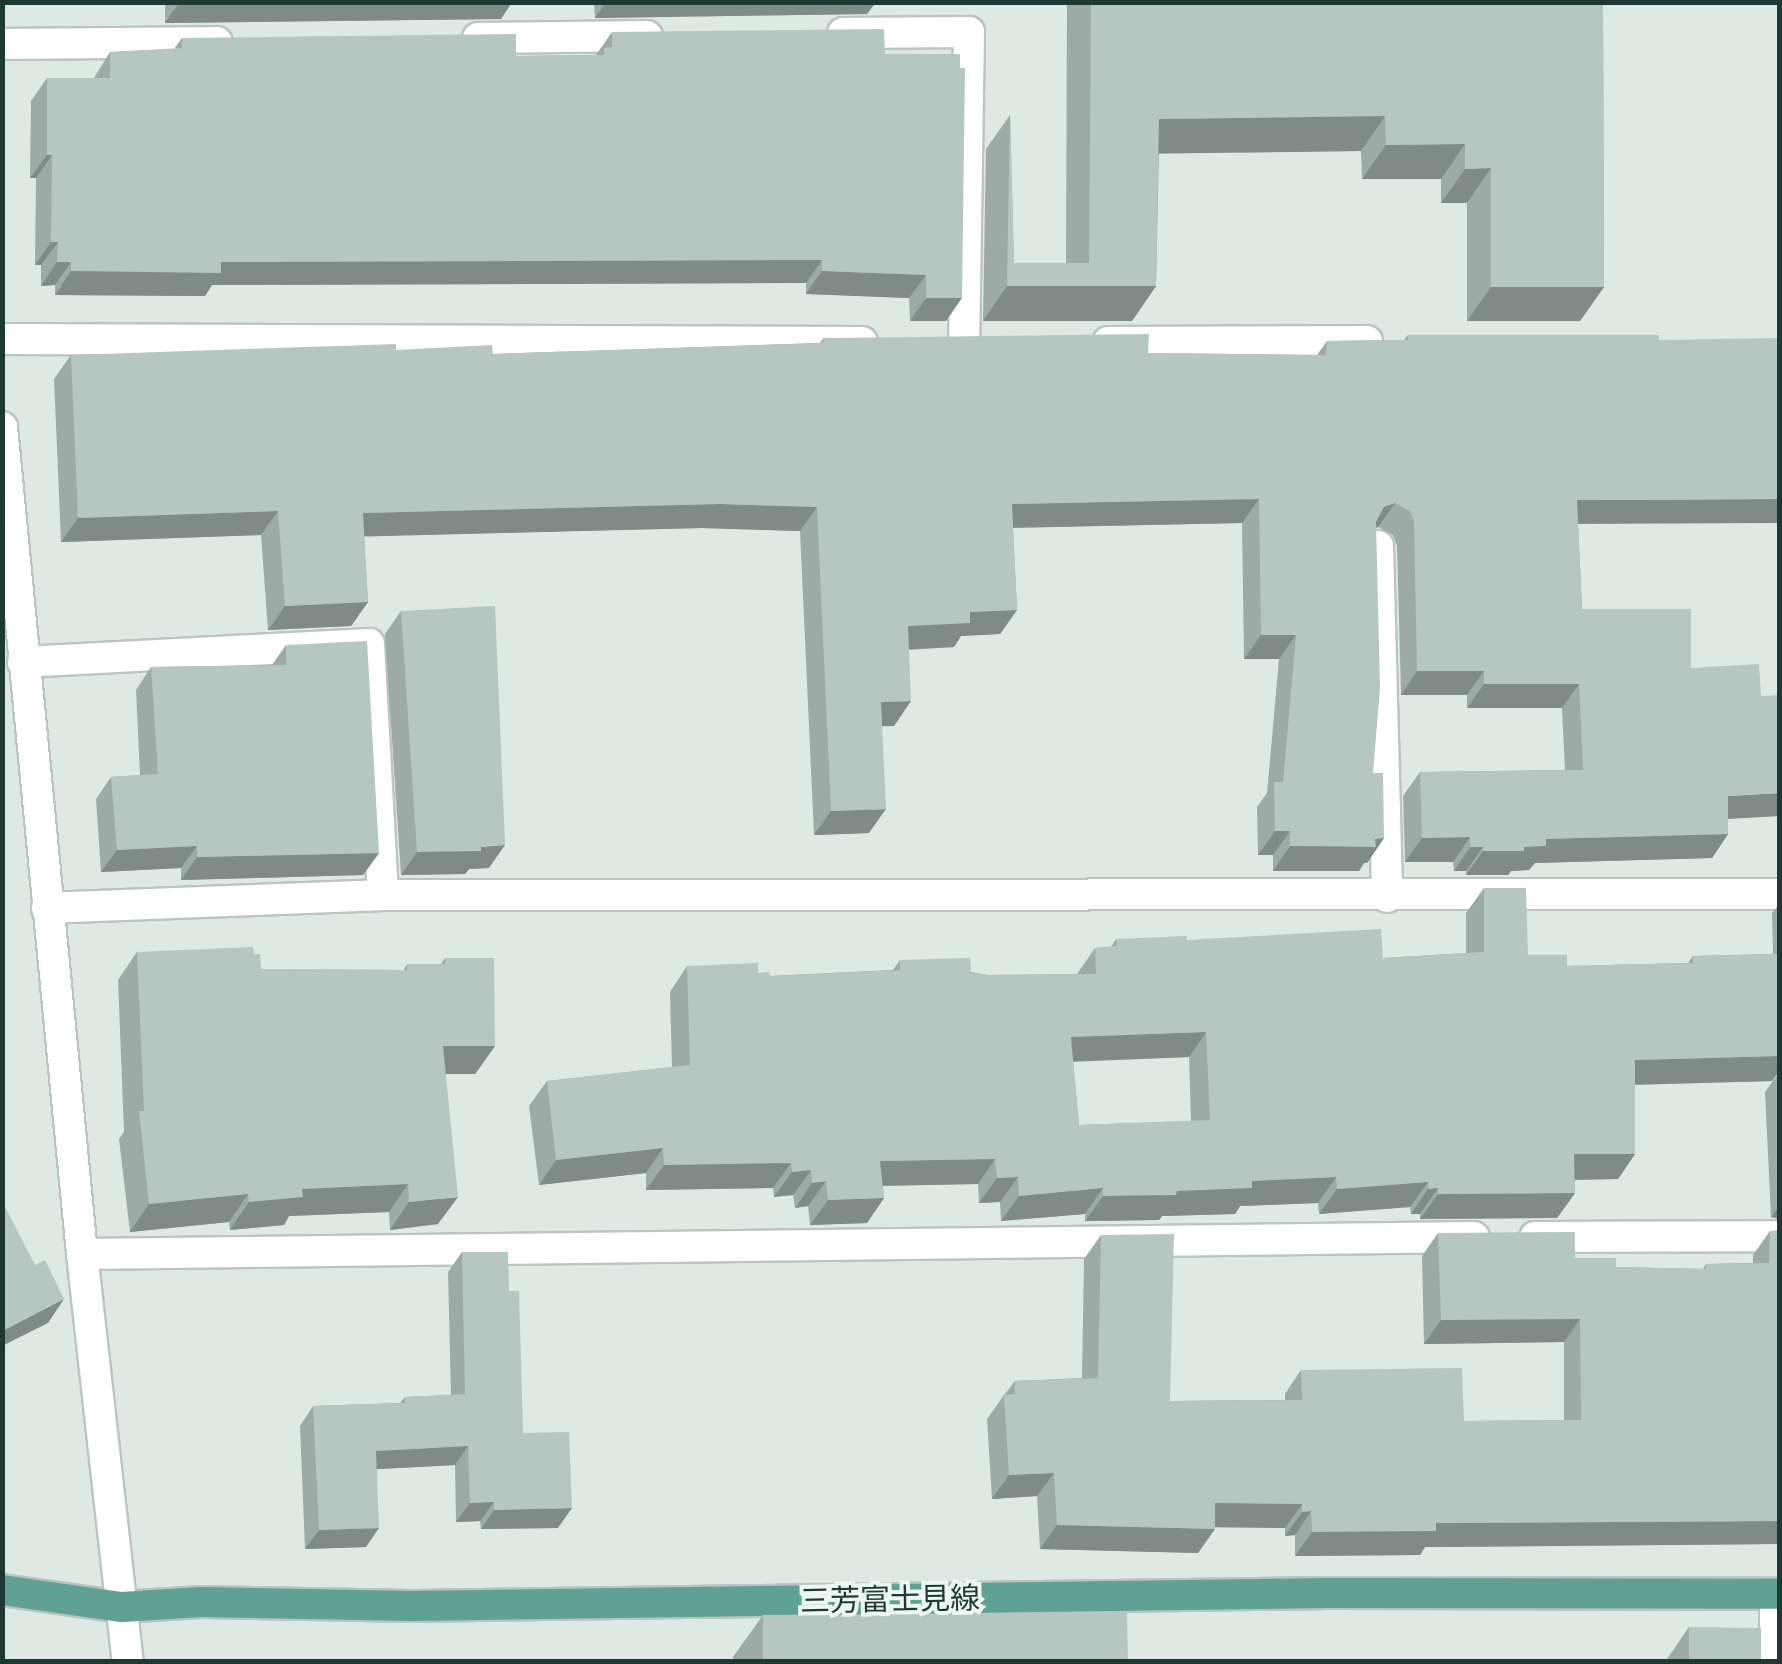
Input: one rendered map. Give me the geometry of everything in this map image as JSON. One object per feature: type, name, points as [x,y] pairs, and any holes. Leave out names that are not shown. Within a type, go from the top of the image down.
[{"type":"main road","name":"三芳富士見線","points":[[2,1590],[122,1606],[192,1602],[412,1606],[1328,1593],[1777,1594]]},
{"type":"street","points":[[811,34],[969,32],[974,342],[925,342]]},
{"type":"street","points":[[456,38],[673,36]]},
{"type":"street","points":[[2,44],[239,41]]},
{"type":"street","points":[[2,339],[886,342]]},
{"type":"street","points":[[1084,342],[1402,341]]},
{"type":"street","points":[[2,427],[82,1254],[128,1662]]},
{"type":"street","points":[[1378,546],[1387,897]]},
{"type":"street","points":[[22,662],[369,644],[383,896]]},
{"type":"street","points":[[47,908],[383,896],[1780,894]]},
{"type":"street","points":[[82,1254],[1162,1238],[1780,1236]]},
{"type":"street","points":[[1774,1662],[1777,1594]]},
{"type":"building","points":[[1091,2],[1603,2],[1604,287],[1491,287],[1491,168],[1465,169],[1465,144],[1386,145],[1385,116],[1159,119],[1156,286],[1007,286],[1010,115],[1014,263],[1089,263]]},
{"type":"building","points":[[884,29],[885,54],[960,54],[960,68],[965,68],[962,298],[926,298],[926,275],[822,271],[822,260],[221,262],[221,273],[71,271],[71,262],[57,262],[58,242],[51,242],[52,155],[47,155],[47,78],[110,78],[110,52],[182,48],[182,38],[516,34],[516,56],[604,55],[604,48],[612,47],[612,32]]},
{"type":"building","points":[[1149,334],[1148,353],[1326,355],[1327,341],[1408,340],[1408,335],[1780,338],[1780,499],[1577,500],[1582,609],[1691,609],[1691,668],[1759,664],[1761,696],[1780,695],[1780,793],[1728,796],[1728,834],[1546,839],[1546,846],[1524,847],[1524,851],[1483,851],[1483,847],[1470,847],[1470,837],[1422,838],[1420,772],[1583,770],[1579,684],[1484,684],[1484,671],[1417,671],[1414,521],[1410,511],[1395,503],[1384,507],[1376,522],[1380,687],[1373,773],[1383,773],[1384,838],[1375,839],[1376,847],[1290,846],[1290,831],[1275,831],[1274,782],[1283,782],[1296,635],[1261,635],[1259,499],[1012,504],[1017,610],[970,612],[970,623],[908,626],[911,701],[881,702],[886,809],[831,811],[817,507],[719,504],[363,513],[368,602],[285,606],[278,511],[78,518],[71,355],[396,344],[396,350],[492,345],[493,354],[823,343],[823,338]]},
{"type":"building","points":[[495,606],[505,845],[481,846],[481,851],[417,852],[401,611]]},
{"type":"building","points":[[367,641],[379,853],[197,857],[197,846],[117,850],[111,777],[158,774],[151,667],[286,665],[286,645]]},
{"type":"building","points":[[1484,888],[1526,888],[1528,955],[1567,955],[1567,966],[1693,963],[1693,956],[1780,954],[1780,1056],[1635,1060],[1635,1154],[1574,1154],[1575,1193],[1438,1194],[1438,1188],[1428,1189],[1428,1182],[1337,1189],[1336,1177],[1252,1181],[1252,1188],[1177,1191],[1176,1195],[1103,1196],[1103,1188],[1019,1196],[1018,1177],[997,1178],[995,1159],[880,1161],[884,1198],[828,1200],[826,1181],[812,1183],[811,1170],[792,1172],[791,1163],[664,1165],[663,1148],[556,1160],[547,1081],[690,1065],[687,966],[758,963],[758,973],[769,972],[770,976],[900,970],[900,960],[970,958],[971,973],[1096,974],[1095,948],[1117,946],[1116,939],[1187,936],[1187,940],[1381,929],[1383,958],[1484,952]],"holes":[[[1206,1032],[1210,1120],[1079,1125],[1071,1037]]]},
{"type":"building","points":[[253,947],[254,954],[260,954],[261,969],[407,970],[407,964],[445,964],[445,958],[494,958],[495,1046],[443,1046],[458,1197],[409,1202],[408,1184],[302,1189],[303,1197],[249,1202],[248,1194],[149,1204],[139,1111],[144,1111],[137,952]]},
{"type":"building","points":[[2,1201],[35,1265],[45,1260],[64,1299],[2,1331]]},
{"type":"building","points":[[1780,1230],[1780,1521],[1436,1523],[1436,1531],[1312,1532],[1311,1511],[1302,1512],[1302,1504],[1215,1503],[1215,1529],[1057,1525],[1054,1473],[1009,1475],[1004,1395],[1015,1394],[1015,1381],[1098,1378],[1101,1235],[1174,1234],[1170,1401],[1302,1400],[1301,1370],[1462,1368],[1464,1421],[1581,1420],[1580,1319],[1441,1320],[1438,1233],[1575,1232],[1575,1258],[1616,1258],[1616,1267],[1706,1269],[1706,1264],[1769,1263],[1770,1231]]},
{"type":"building","points":[[462,1252],[508,1252],[509,1291],[519,1291],[523,1433],[569,1432],[572,1508],[494,1510],[494,1502],[470,1503],[468,1446],[376,1451],[379,1528],[319,1530],[313,1406],[405,1403],[405,1397],[465,1394]]},
{"type":"building","points":[[1127,1613],[1128,1662],[763,1662],[763,1615]]},
{"type":"building","points":[[1689,1627],[1761,1628],[1761,1662],[1689,1662]]}]
